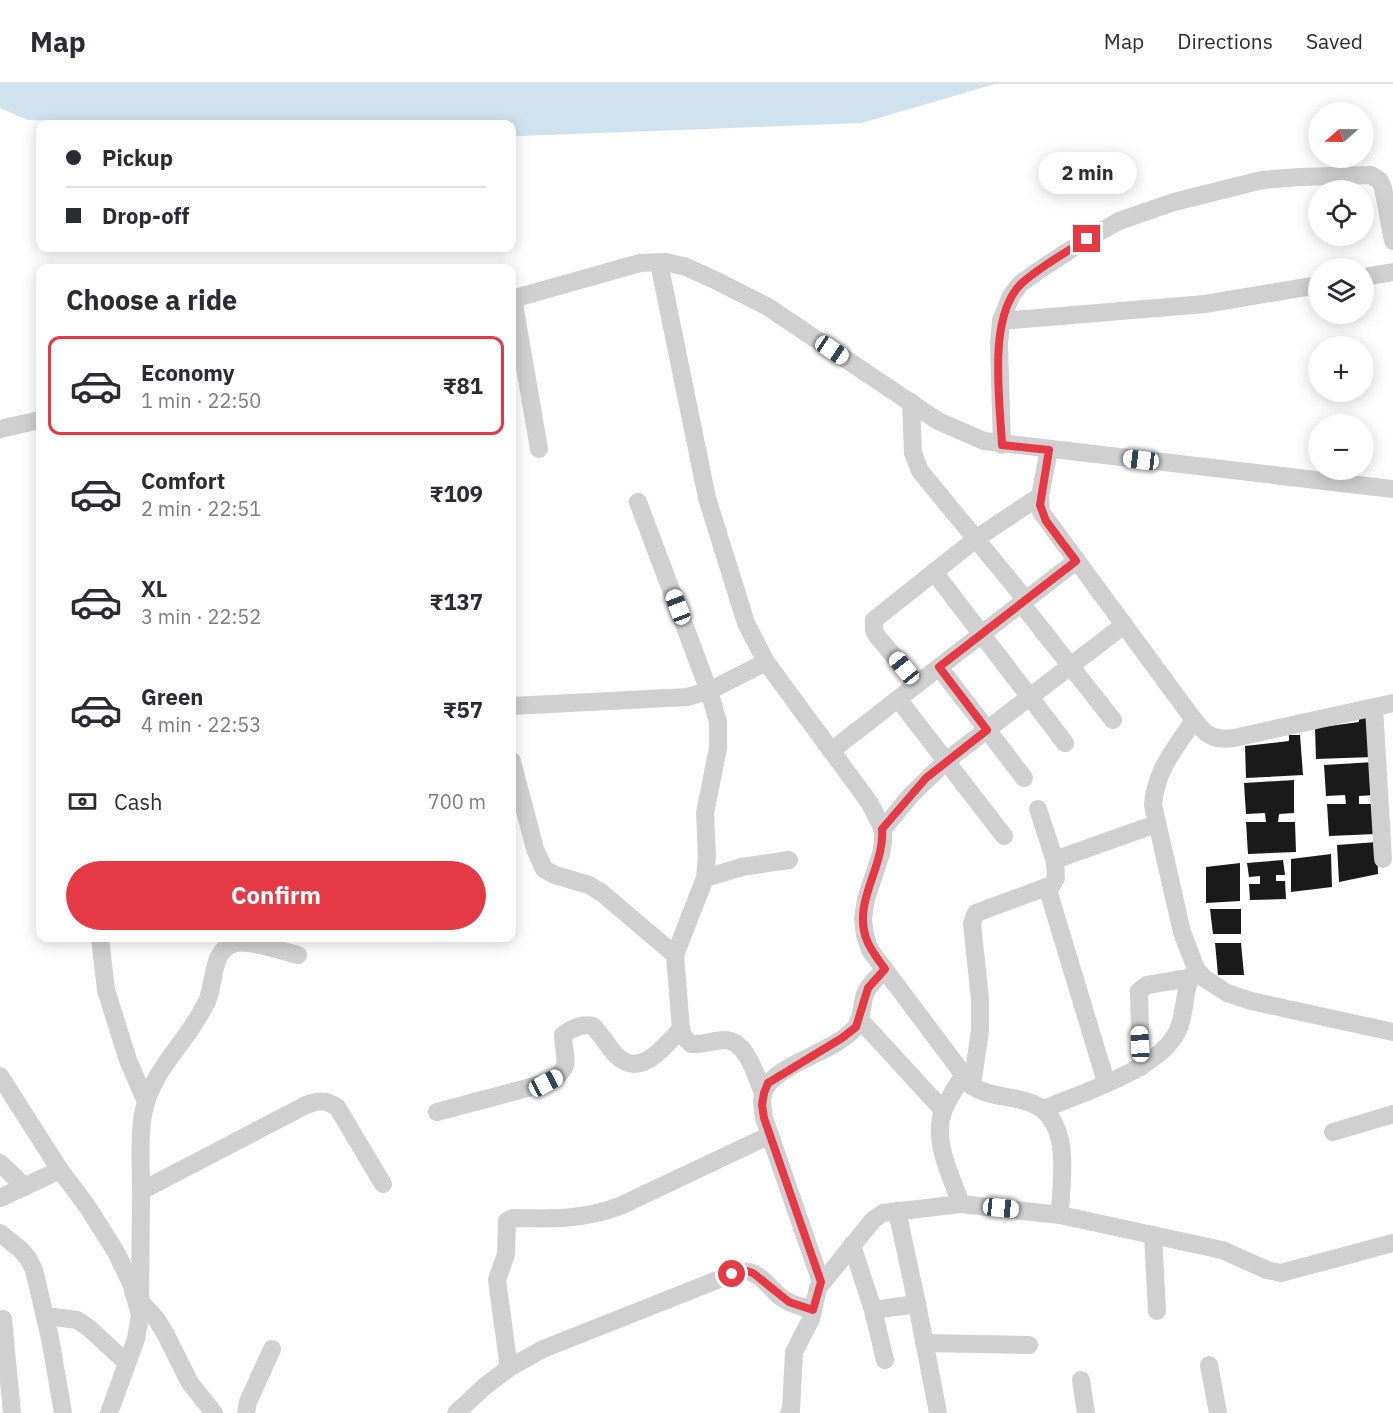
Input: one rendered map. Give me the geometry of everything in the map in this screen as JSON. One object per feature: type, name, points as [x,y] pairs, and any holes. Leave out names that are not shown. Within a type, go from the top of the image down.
[{"type":"street","points":[[1002,445],[999,344],[1001,321],[1011,296],[1020,284],[1077,245],[1111,226],[1142,212],[1174,202],[1262,180],[1371,175],[1380,181],[1383,189],[1393,241]]},
{"type":"street","points":[[516,297],[640,263],[686,267],[768,307],[938,421],[984,441],[1002,445],[1393,489]]},
{"type":"street","points":[[659,263],[707,498],[746,623],[766,662],[869,802],[882,829],[881,854],[866,899],[863,919],[870,950],[968,1081],[980,1091],[1027,1101],[1044,1109],[1051,1117],[1061,1142],[1060,1215]]},
{"type":"street","points":[[1374,275],[1393,272]]},
{"type":"street","points":[[1001,321],[1205,304],[1308,287]]},
{"type":"street","points":[[516,321],[538,449]]},
{"type":"street","points":[[911,402],[914,453],[916,462],[927,480],[977,538],[1070,666],[1113,720]]},
{"type":"street","points":[[0,429],[36,421]]},
{"type":"street","points":[[1049,450],[1040,496],[1041,512],[1194,720],[1209,736],[1223,740],[1393,703]]},
{"type":"street","points":[[917,684],[877,636],[873,624],[878,615],[977,538],[1040,496]]},
{"type":"street","points":[[638,502],[709,691],[716,712],[718,735],[705,813],[707,856],[705,878],[675,955],[681,1029],[683,1036],[691,1044],[725,1040],[736,1042],[745,1054],[764,1093]]},
{"type":"street","points":[[831,751],[1076,561]]},
{"type":"street","points":[[934,572],[1065,743]]},
{"type":"street","points":[[882,829],[926,778],[946,761],[1124,625]]},
{"type":"street","points":[[516,706],[677,698],[709,691],[766,662]]},
{"type":"street","points":[[939,667],[1024,778]]},
{"type":"street","points":[[898,699],[1004,836]]},
{"type":"street","points":[[1374,708],[1383,859]]},
{"type":"street","points":[[1044,1109],[1141,1067],[1157,1056],[1177,1032],[1192,974],[1153,805],[1154,787],[1159,773],[1194,720]]},
{"type":"street","points":[[516,776],[535,849],[544,869],[555,875],[589,885],[602,893],[675,955]]},
{"type":"street","points":[[961,1204],[941,1142],[940,1127],[943,1110],[968,1081],[980,1030],[980,1000],[973,917],[980,910],[1047,887],[1055,882],[1054,861],[1038,809]]},
{"type":"street","points":[[1054,861],[1156,824]]},
{"type":"street","points":[[705,878],[742,867],[789,860]]},
{"type":"street","points":[[1047,887],[1106,1082]]},
{"type":"street","points":[[100,942],[106,990],[128,1060],[146,1102]]},
{"type":"street","points":[[109,1413],[136,1339],[140,1308],[141,1137],[146,1102],[162,1069],[208,1000],[221,952],[236,943],[245,943],[298,955]]},
{"type":"street","points":[[821,1282],[770,1135],[762,1105],[764,1093],[768,1083],[779,1075],[842,1038],[856,1027],[868,988],[885,969]]},
{"type":"street","points":[[1141,1067],[1138,991],[1147,985],[1192,974],[1251,1001],[1393,1032]]},
{"type":"street","points":[[860,1020],[943,1110]]},
{"type":"street","points":[[436,1112],[546,1083],[563,1072],[566,1065],[563,1035],[580,1026],[589,1024],[618,1057],[638,1064],[658,1054],[681,1029]]},
{"type":"street","points":[[0,1076],[116,1252],[140,1308],[157,1320],[190,1383],[214,1413]]},
{"type":"street","points":[[141,1191],[306,1105],[318,1101],[329,1102],[337,1107],[383,1184]]},
{"type":"street","points":[[1333,1132],[1393,1114]]},
{"type":"street","points":[[509,1368],[497,1280],[506,1254],[507,1221],[513,1218],[561,1220],[603,1213],[770,1135]]},
{"type":"street","points":[[0,1163],[25,1187]]},
{"type":"street","points":[[0,1198],[60,1170]]},
{"type":"street","points":[[789,1413],[795,1352],[813,1310],[821,1282],[877,1216],[883,1213],[961,1204],[1060,1215],[1222,1250],[1267,1270],[1281,1273],[1393,1243]]},
{"type":"street","points":[[897,1211],[938,1413]]},
{"type":"street","points":[[0,1233],[20,1248],[28,1258],[36,1278],[46,1316],[63,1413]]},
{"type":"street","points":[[1153,1235],[1158,1311]]},
{"type":"street","points":[[852,1245],[873,1310],[885,1360]]},
{"type":"street","points":[[456,1413],[509,1368],[543,1349],[740,1271],[753,1273],[789,1302],[813,1310]]},
{"type":"street","points":[[873,1310],[917,1304]]},
{"type":"street","points":[[46,1316],[77,1320],[128,1363]]},
{"type":"street","points":[[3,1319],[12,1413]]},
{"type":"street","points":[[924,1344],[1029,1345]]},
{"type":"street","points":[[246,1413],[248,1402],[272,1349]]},
{"type":"street","points":[[1209,1365],[1218,1413]]},
{"type":"street","points":[[1081,1380],[1086,1413]]},
{"type":"street","points":[[0,1412],[6,1413]]},
{"type":"water","points":[[0,84],[995,84],[861,123],[516,136],[516,120],[36,120],[28,120],[0,108]]},
{"type":"building","points":[[1359,716],[1371,716],[1373,757],[1316,759],[1315,728],[1359,722]]},
{"type":"building","points":[[1289,735],[1300,735],[1303,775],[1246,778],[1245,746],[1289,741]]},
{"type":"building","points":[[1374,762],[1375,795],[1359,796],[1359,804],[1375,804],[1376,834],[1329,836],[1327,804],[1346,804],[1345,795],[1326,796],[1324,765]]},
{"type":"building","points":[[1294,780],[1294,813],[1279,814],[1278,822],[1295,822],[1296,852],[1248,854],[1246,822],[1266,822],[1265,813],[1246,814],[1244,783]]},
{"type":"building","points":[[1377,842],[1378,874],[1339,882],[1337,845]]},
{"type":"building","points":[[1331,854],[1332,887],[1291,892],[1291,859]]},
{"type":"building","points":[[1283,860],[1285,875],[1276,875],[1276,881],[1285,881],[1286,899],[1250,900],[1249,884],[1260,884],[1260,876],[1249,877],[1247,863]]},
{"type":"building","points":[[1240,863],[1240,901],[1206,903],[1206,867]]},
{"type":"building","points":[[1210,909],[1241,909],[1241,934],[1213,934]]},
{"type":"building","points":[[1215,943],[1241,943],[1244,975],[1218,975]]},
{"type":"route","points":[[732,1274],[740,1271],[753,1273],[781,1298],[813,1310],[821,1282],[764,1118],[762,1105],[764,1093],[768,1083],[779,1075],[842,1038],[856,1027],[862,1014],[864,997],[868,988],[885,969],[870,950],[863,919],[866,899],[881,854],[882,829],[926,778],[987,730],[939,667],[1076,561],[1041,512],[1040,496],[1049,450],[1002,445],[999,344],[1004,310],[1020,284],[1087,239]]}]
